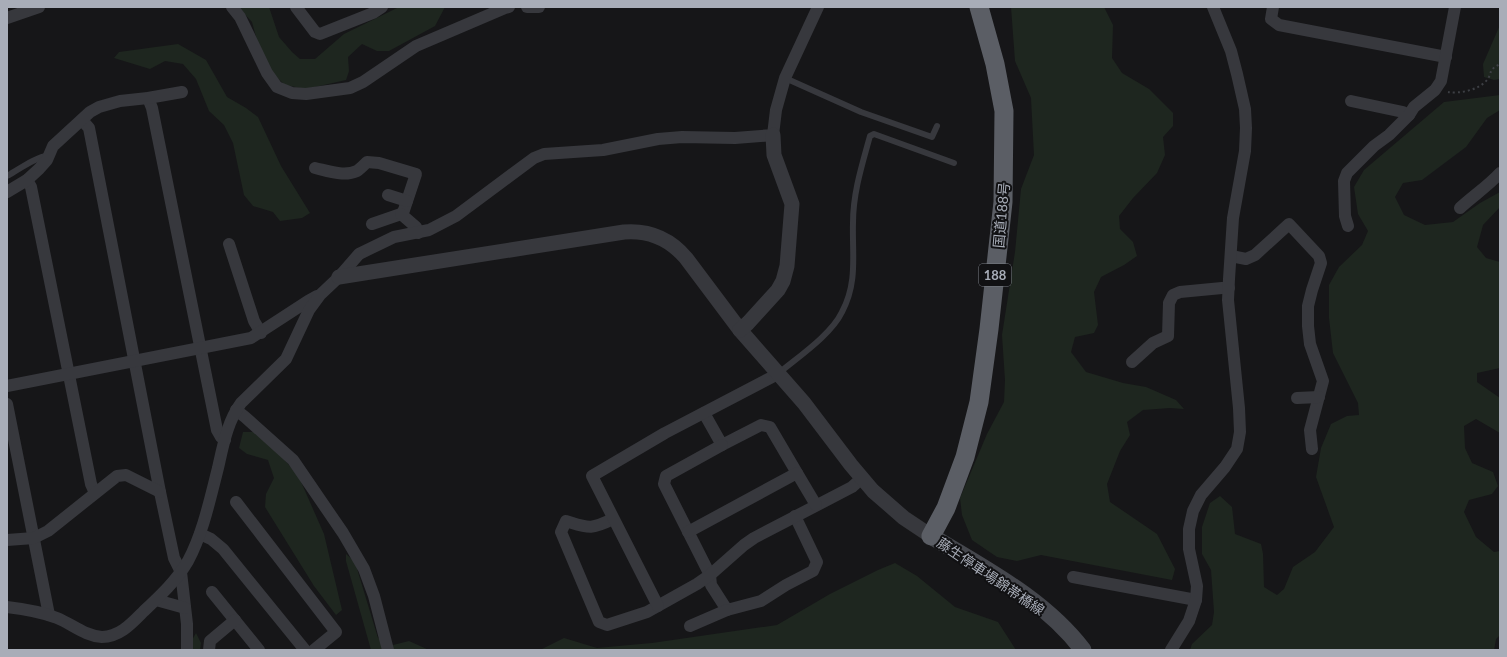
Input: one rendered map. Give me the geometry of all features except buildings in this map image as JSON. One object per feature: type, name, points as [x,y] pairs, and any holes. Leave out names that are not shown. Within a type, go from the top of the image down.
[{"type":"highway","name":"国道188号","points":[[931,536],[946,508],[965,457],[979,402],[989,329],[1003,202],[1004,111],[995,64],[979,7]]},
{"type":"main road","name":"藤生停車場錦帯橋線","points":[[931,536],[1021,592],[1045,611],[1072,636],[1083,650]]},
{"type":"street","points":[[7,18],[39,7]]},
{"type":"street","points":[[232,7],[240,17],[267,73],[278,86],[292,93],[306,94],[350,88],[363,82],[416,46],[509,7]]},
{"type":"street","points":[[296,7],[315,32],[320,34],[373,13],[382,7]]},
{"type":"street","points":[[527,7],[539,7]]},
{"type":"street","points":[[740,330],[778,290],[783,281],[787,266],[792,204],[774,155],[773,135],[776,110],[785,78],[818,7]]},
{"type":"street","points":[[1171,650],[1189,621],[1196,600],[1197,586],[1189,549],[1189,529],[1193,511],[1201,495],[1225,466],[1236,449],[1240,432],[1228,288],[1233,218],[1245,151],[1245,109],[1232,57],[1213,7]]},
{"type":"street","points":[[1273,7],[1271,19],[1279,26],[1446,56]]},
{"type":"street","points":[[1348,226],[1345,216],[1344,181],[1347,173],[1374,146],[1389,135],[1409,115],[1414,107],[1435,90],[1441,81],[1455,7]]},
{"type":"street","points":[[7,192],[27,180],[40,169],[53,146],[90,112],[98,107],[120,101],[182,92]]},
{"type":"street","points":[[148,98],[152,108],[217,430],[221,437],[225,440]]},
{"type":"street","points":[[1351,101],[1403,112],[1409,115]]},
{"type":"street","points":[[82,120],[89,128],[160,492],[174,558],[181,572],[187,624],[187,650]]},
{"type":"street","points":[[7,607],[49,615],[93,636],[103,637],[113,636],[122,632],[156,600],[181,572],[188,561],[200,534],[225,440],[236,410],[241,403],[286,359],[309,310],[320,295],[339,277],[359,254],[394,237],[429,230],[456,216],[534,158],[544,154],[603,150],[658,139],[682,137],[735,138],[773,135]]},
{"type":"street","points":[[316,168],[343,173],[356,171],[367,162],[379,163],[416,174],[407,202],[401,214],[372,224]]},
{"type":"street","points":[[1460,208],[1477,192],[1489,185],[1500,173]]},
{"type":"street","points":[[27,180],[31,187],[91,484],[95,493]]},
{"type":"street","points":[[388,195],[407,202]]},
{"type":"street","points":[[401,214],[416,227],[418,233]]},
{"type":"street","points":[[1231,256],[1246,258],[1255,254],[1289,224],[1319,256],[1321,263],[1309,300],[1308,326],[1310,344],[1323,381],[1310,430],[1312,449]]},
{"type":"street","points":[[339,277],[624,232],[644,232],[663,238],[679,250],[740,330],[804,403],[873,491],[899,514],[931,536]]},
{"type":"street","points":[[229,244],[254,321],[260,333]]},
{"type":"street","points":[[1132,362],[1153,343],[1168,336],[1169,303],[1173,295],[1180,292],[1228,288]]},
{"type":"street","points":[[7,386],[251,338],[308,301],[320,295]]},
{"type":"street","points":[[658,606],[612,519],[592,476],[664,433],[778,374]]},
{"type":"street","points":[[1297,398],[1319,397]]},
{"type":"street","points":[[7,404],[49,615]]},
{"type":"street","points":[[236,410],[293,460],[343,533],[364,569],[374,596],[388,650]]},
{"type":"street","points":[[704,413],[722,445]]},
{"type":"street","points":[[727,610],[711,585],[710,575],[664,484],[666,476],[761,425],[770,427],[816,505]]},
{"type":"street","points":[[688,532],[797,473]]},
{"type":"street","points":[[7,540],[34,538],[48,531],[117,476],[126,475],[160,492]]},
{"type":"street","points":[[612,519],[597,527],[589,528],[566,522],[561,532],[599,622],[607,625],[647,612],[658,606],[710,575],[744,545],[795,516],[852,487],[862,478]]},
{"type":"street","points":[[236,502],[336,632],[314,650]]},
{"type":"street","points":[[690,626],[727,610],[761,600],[813,571],[818,562],[795,516]]},
{"type":"street","points":[[200,534],[211,539],[223,549],[304,650]]},
{"type":"street","points":[[1073,577],[1196,600]]},
{"type":"street","points":[[212,592],[259,650]]},
{"type":"street","points":[[156,600],[185,608]]},
{"type":"street","points":[[209,650],[210,641],[236,620]]},
{"type":"lane","points":[[785,78],[861,112],[932,137],[937,126]]},
{"type":"lane","points":[[778,374],[828,331],[842,313],[850,293],[854,273],[853,222],[856,187],[870,136],[874,134],[954,163]]},
{"type":"lane","points":[[7,176],[39,158],[48,156]]},
{"type":"path","points":[[1435,90],[1456,93],[1466,91],[1488,80],[1490,71],[1500,64]]},
{"type":"shaded area","points":[[238,7],[269,7],[279,37],[292,52],[300,59],[315,59],[344,34],[397,8],[445,7],[435,26],[389,51],[377,51],[362,44],[348,57],[349,71],[346,80],[306,89],[285,85],[272,73],[258,44],[252,22]]},
{"type":"shaded area","points":[[1011,7],[1104,7],[1113,25],[1112,58],[1122,73],[1149,89],[1173,113],[1173,126],[1163,137],[1165,155],[1157,173],[1133,198],[1119,216],[1120,229],[1133,242],[1137,256],[1124,265],[1101,277],[1094,292],[1098,325],[1094,333],[1075,337],[1071,352],[1086,372],[1123,383],[1146,387],[1176,400],[1184,409],[1170,408],[1143,410],[1127,422],[1130,435],[1120,451],[1107,484],[1110,502],[1157,534],[1175,569],[1172,580],[1041,555],[1017,561],[997,557],[972,540],[962,515],[960,498],[987,434],[1004,402],[1005,380],[1002,335],[1015,252],[1021,189],[1034,155],[1031,98],[1015,61]]},
{"type":"shaded area","points":[[1500,25],[1500,79],[1494,80],[1484,77],[1483,64]]},
{"type":"shaded area","points":[[178,44],[206,60],[227,97],[258,117],[281,166],[310,213],[302,218],[280,221],[273,212],[253,206],[244,195],[233,143],[224,125],[209,111],[196,79],[183,64],[165,61],[150,69],[114,58],[119,52]]},
{"type":"shaded area","points":[[1500,95],[1500,110],[1487,118],[1466,147],[1422,180],[1403,183],[1395,197],[1404,215],[1425,225],[1453,222],[1480,203],[1500,192],[1500,207],[1483,225],[1477,247],[1486,258],[1500,262],[1500,368],[1477,373],[1477,382],[1500,398],[1500,433],[1476,419],[1464,426],[1465,448],[1472,463],[1493,472],[1498,486],[1492,494],[1469,500],[1464,512],[1476,537],[1494,552],[1500,551],[1500,635],[1496,639],[1494,650],[1190,650],[1192,644],[1212,625],[1214,612],[1211,570],[1202,554],[1202,527],[1210,503],[1220,496],[1232,507],[1235,534],[1261,544],[1263,554],[1264,587],[1277,595],[1284,589],[1293,567],[1315,552],[1334,527],[1316,477],[1321,448],[1331,424],[1347,416],[1359,415],[1358,403],[1333,353],[1329,318],[1329,285],[1339,267],[1362,245],[1368,231],[1358,214],[1354,187],[1364,170],[1444,102]]},
{"type":"shaded area","points":[[243,432],[253,432],[280,455],[298,475],[324,534],[342,610],[336,615],[314,586],[265,507],[266,494],[274,478],[268,460],[247,454],[239,448]]},
{"type":"shaded area","points":[[346,554],[355,562],[378,638],[393,645],[409,641],[429,650],[371,650],[346,561]]},
{"type":"shaded area","points":[[895,563],[917,576],[955,607],[998,622],[1016,650],[540,650],[564,638],[597,648],[652,643],[777,625],[830,594]]},
{"type":"shaded area","points":[[196,633],[201,643],[200,650],[191,650],[192,640]]}]
